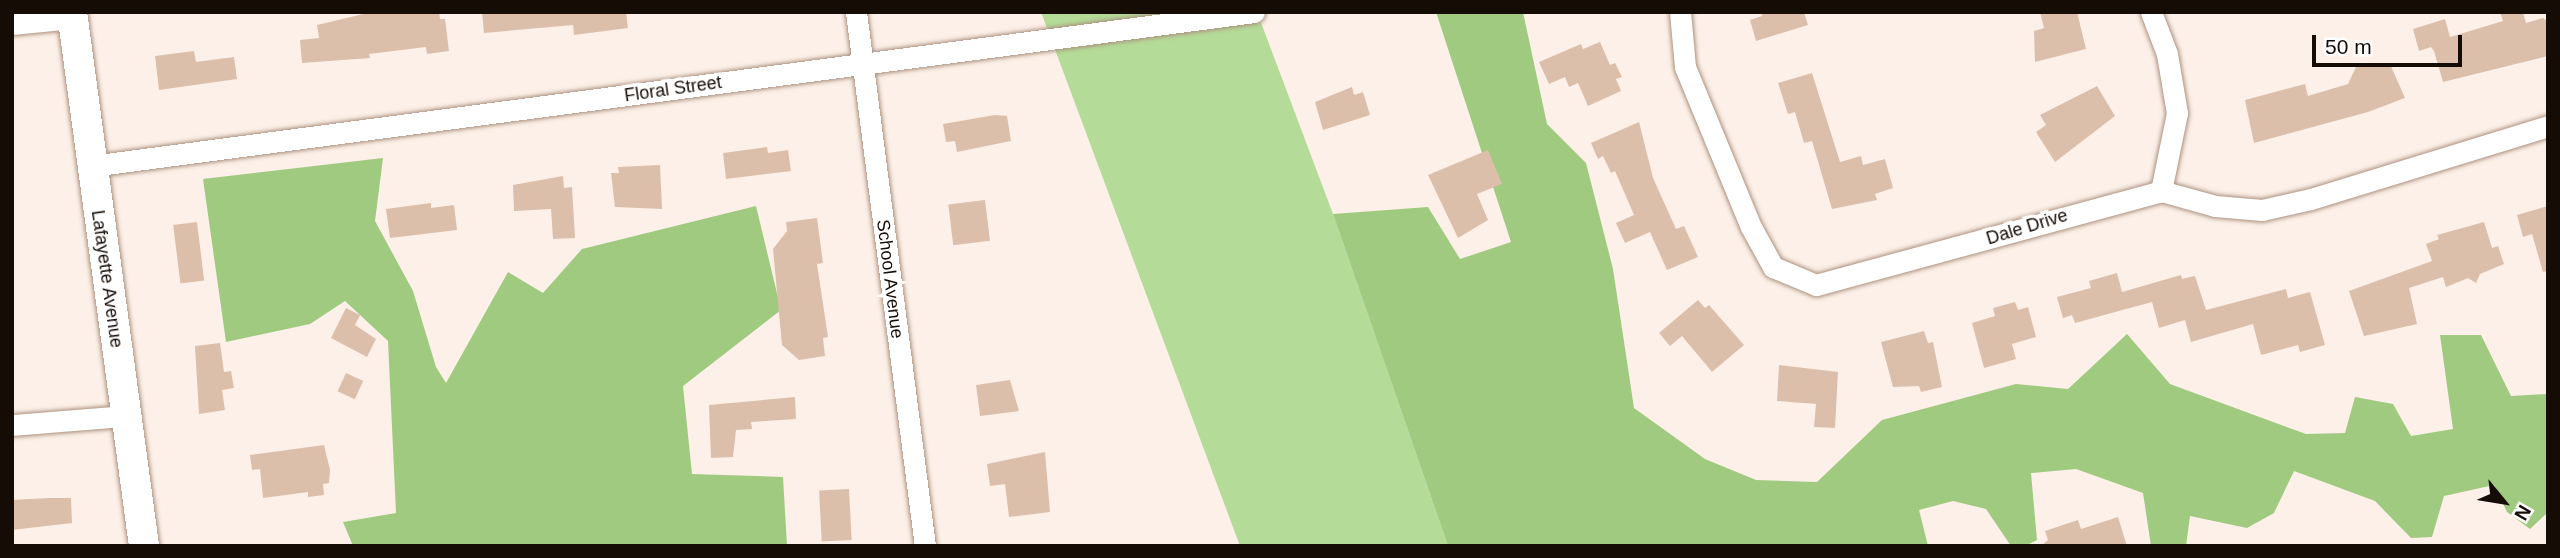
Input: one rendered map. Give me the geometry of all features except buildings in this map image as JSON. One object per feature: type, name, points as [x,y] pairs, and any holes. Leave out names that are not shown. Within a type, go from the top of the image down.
[{"type":"street","name":"School Avenue","points":[[856,12],[925,546]]},
{"type":"street","name":"Floral Street","points":[[91,166],[1254,12]]},
{"type":"street","name":"Dale Drive","points":[[1680,12],[1685,67],[1751,228],[1773,267],[1804,284],[1839,281],[2161,191]]},
{"type":"street","points":[[2151,12],[2167,54],[2176,113],[2161,191],[2215,206],[2262,210],[2311,199],[2548,126]]},
{"type":"street","points":[[12,23],[72,15]]},
{"type":"street","name":"Lafayette Avenue","points":[[72,15],[144,546]]},
{"type":"street","points":[[12,425],[125,416]]},
{"type":"green space","points":[[1041,12],[1257,12],[1333,214],[1448,546],[1240,546]]},
{"type":"green space","points":[[1436,12],[1523,12],[1547,124],[1586,163],[1613,269],[1634,408],[1705,459],[1756,480],[1817,482],[1882,420],[2016,384],[2068,389],[2127,334],[2170,384],[2306,434],[2345,433],[2355,397],[2393,404],[2411,436],[2453,429],[2440,335],[2481,335],[2511,396],[2548,394],[2548,512],[2530,529],[2507,512],[2494,485],[2444,496],[2432,537],[2411,538],[2375,501],[2294,471],[2274,513],[2247,528],[2190,516],[2186,546],[2151,546],[2143,493],[2076,469],[2031,473],[2037,540],[2025,546],[2011,546],[1986,509],[1953,501],[1919,510],[1928,546],[1448,546],[1333,214],[1428,207],[1460,259],[1511,242]]},
{"type":"green space","points":[[383,158],[375,221],[413,291],[436,367],[446,383],[508,272],[543,293],[582,249],[756,206],[781,310],[683,386],[692,474],[783,477],[787,546],[353,546],[343,522],[396,513],[388,341],[345,301],[310,324],[226,342],[203,179]]}]
